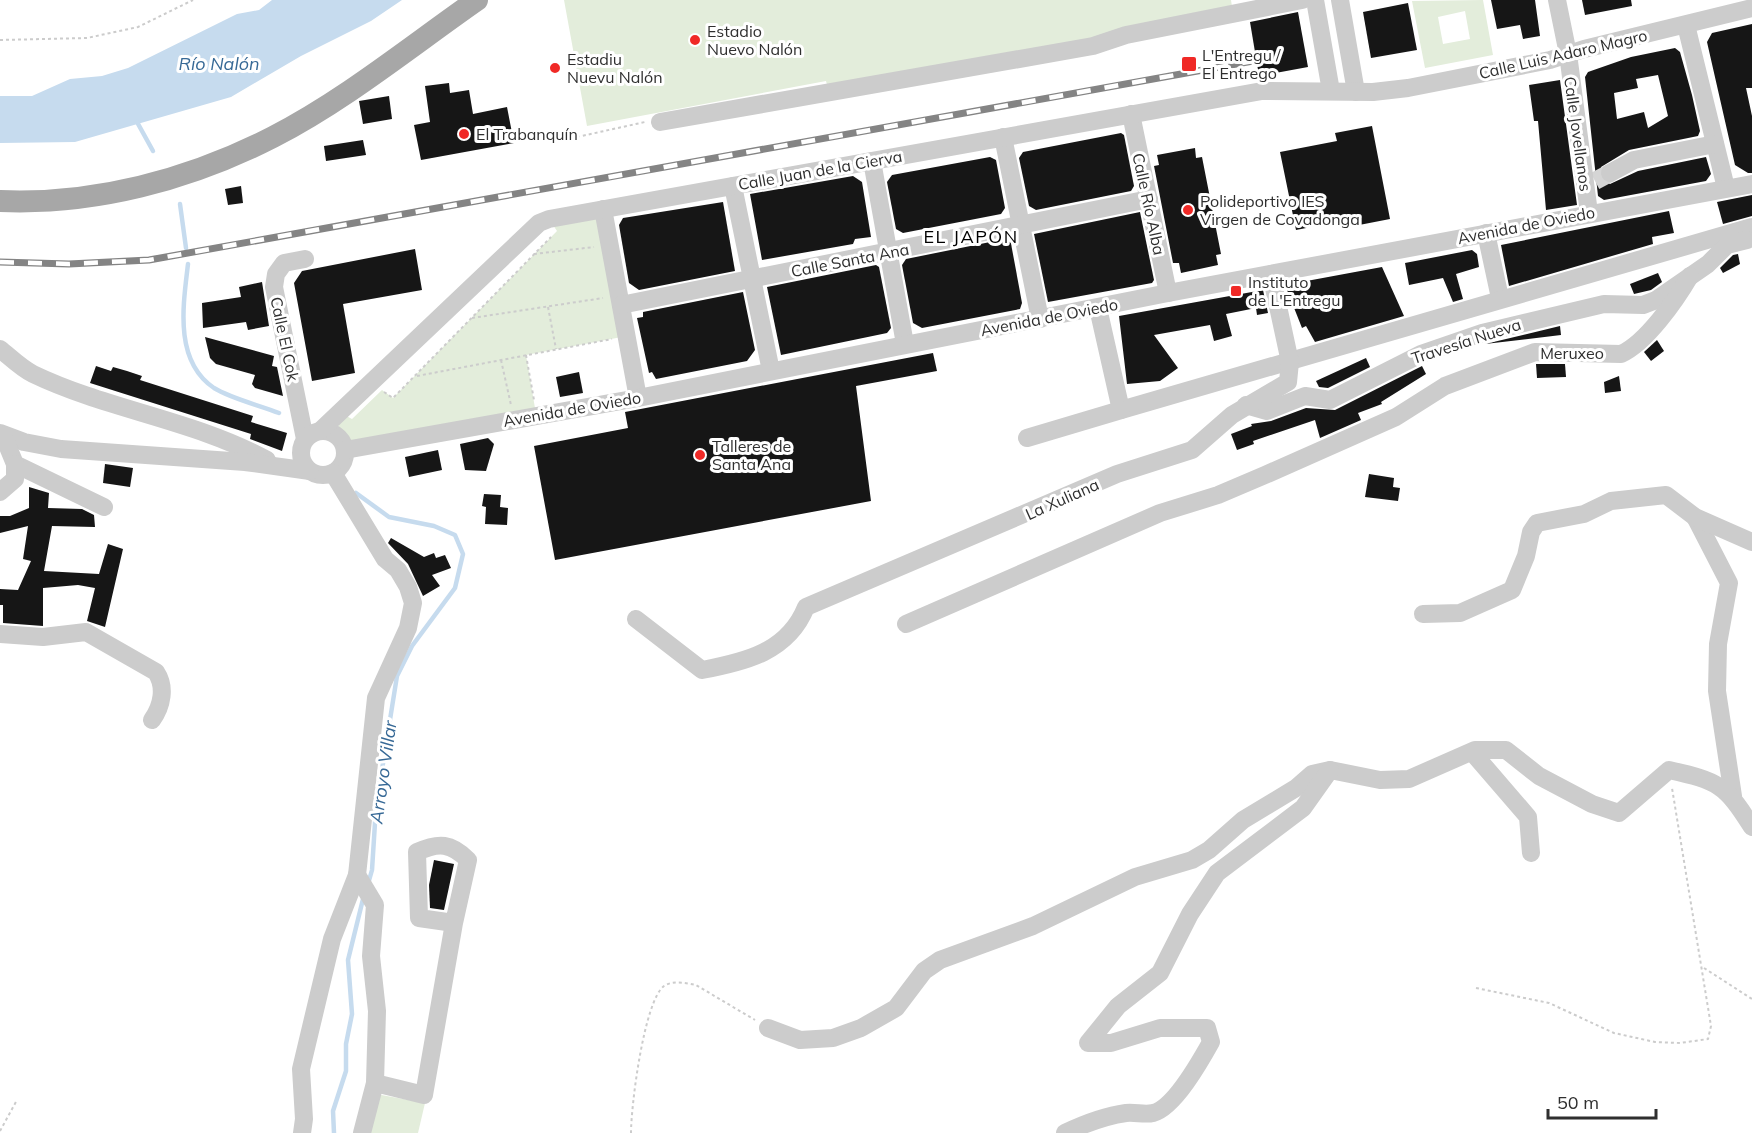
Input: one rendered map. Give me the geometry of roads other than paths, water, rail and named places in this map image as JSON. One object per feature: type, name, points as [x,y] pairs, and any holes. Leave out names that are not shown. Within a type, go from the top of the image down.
[{"type":"main road","points":[[0,201],[79,198],[118,192],[174,178],[226,159],[274,137],[337,98],[477,0]]},
{"type":"street","points":[[660,122],[1093,45],[1126,35],[1302,0]]},
{"type":"street","points":[[1315,0],[1331,91]]},
{"type":"street","points":[[1340,0],[1365,92]]},
{"type":"street","name":"Calle Jovellanos","points":[[1557,0],[1597,180],[1589,213]]},
{"type":"street","name":"Calle Luis Adaro Magro","points":[[1365,92],[1489,73],[1752,8]]},
{"type":"street","points":[[1686,25],[1726,188]]},
{"type":"street","name":"Calle Juan de la Cierva","points":[[320,447],[341,413],[539,223],[549,219],[1262,91],[1365,92]]},
{"type":"street","name":"Calle Río Alba","points":[[1131,114],[1168,293]]},
{"type":"street","points":[[1002,137],[1040,320]]},
{"type":"street","points":[[1597,180],[1634,160],[1715,144]]},
{"type":"street","points":[[872,161],[905,344]]},
{"type":"street","name":"Avenida de Oviedo","points":[[320,447],[514,419],[638,398],[1168,293],[1752,184]]},
{"type":"street","points":[[733,186],[771,372]]},
{"type":"street","name":"Calle Santa Ana","points":[[620,300],[752,280],[1149,200]]},
{"type":"street","points":[[603,209],[638,398]]},
{"type":"street","points":[[1027,438],[1500,298],[1752,227]]},
{"type":"street","points":[[1486,233],[1500,298]]},
{"type":"street","name":"Travesía Nueva","points":[[1246,405],[1267,411],[1305,396],[1330,400],[1421,354],[1482,333],[1604,304],[1643,305],[1656,300],[1708,264],[1727,245],[1752,238]]},
{"type":"street","name":"Calle El Cok","points":[[305,259],[284,263],[276,274],[274,287],[320,447]]},
{"type":"street","points":[[1271,274],[1290,362]]},
{"type":"street","name":"Meruxeo","points":[[906,624],[1160,513],[1218,495],[1396,417],[1445,386],[1535,352],[1621,354],[1632,349],[1663,314],[1690,276]]},
{"type":"street","points":[[1098,308],[1121,410]]},
{"type":"street","points":[[0,349],[31,373],[105,401],[242,446],[267,460]]},
{"type":"street","name":"La Xuliana","points":[[636,619],[702,670],[742,663],[780,644],[801,619],[806,607],[1117,474],[1192,450],[1246,405],[1288,382],[1290,362]]},
{"type":"street","points":[[2,434],[24,442],[61,449],[245,462],[267,460],[320,447]]},
{"type":"street","points":[[0,492],[15,479],[15,465],[2,434]]},
{"type":"street","points":[[245,462],[320,447],[343,463],[333,473],[321,475],[320,447]]},
{"type":"street","points":[[15,465],[104,507]]},
{"type":"street","points":[[302,1133],[304,1119],[301,1070],[332,939],[358,878],[376,698],[408,628],[412,603],[408,587],[398,570],[386,559],[333,473]]},
{"type":"street","points":[[1423,614],[1460,613],[1512,590],[1526,556],[1531,532],[1537,523],[1584,514],[1611,501],[1666,495],[1695,518],[1752,542]]},
{"type":"street","points":[[1695,518],[1729,584],[1718,644],[1717,691],[1733,796]]},
{"type":"street","points":[[0,633],[43,636],[86,632],[156,672],[162,681],[162,697],[152,720]]},
{"type":"street","points":[[768,1028],[800,1040],[833,1038],[861,1028],[896,1008],[924,971],[940,960],[1033,926],[1135,878],[1192,860],[1209,850],[1243,820],[1296,788],[1312,774],[1330,770],[1380,780],[1409,779],[1472,752],[1506,750],[1539,776],[1592,804],[1619,813],[1669,770],[1710,779],[1733,796],[1752,827]]},
{"type":"street","points":[[1472,752],[1528,817],[1531,853]]},
{"type":"street","points":[[1065,1133],[1089,1122],[1127,1113],[1155,1113],[1171,1100],[1197,1068],[1211,1042],[1207,1028],[1160,1028],[1111,1043],[1088,1043],[1118,1006],[1160,973],[1190,914],[1217,873],[1303,808],[1330,770]]},
{"type":"street","points":[[358,878],[375,905],[371,956],[377,1011],[375,1083],[362,1133]]},
{"type":"street","points":[[375,1083],[424,1095],[454,923]]},
{"type":"water","name":"Río Nalón","points":[[272,0],[402,0],[371,21],[301,56],[231,97],[75,142],[0,143],[0,96],[32,96],[70,79],[102,76],[128,68],[237,14],[259,10]]},
{"type":"waterway","name":"Arroyo Villar","points":[[137,122],[153,151]]},
{"type":"waterway","name":"Arroyo Villar","points":[[180,204],[186,248]]},
{"type":"waterway","name":"Arroyo Villar","points":[[188,264],[183,315],[184,332],[192,363],[201,377],[214,388],[237,399],[279,413]]},
{"type":"waterway","name":"Arroyo Villar","points":[[356,493],[389,517],[434,526],[455,535],[463,554],[455,588],[412,646],[397,676],[376,807],[372,870],[368,884]]},
{"type":"waterway","name":"Arroyo Villar","points":[[334,1133],[333,1111],[346,1071],[346,1044],[352,1014],[348,960],[364,895]]},
{"type":"tunnel","points":[[1595,181],[1610,173]]},
{"type":"railway","points":[[0,262],[69,264],[149,260],[1253,61]]},
{"type":"place","name":"Estadio Nuevo Nalón","points":[[695,40]]},
{"type":"place","name":"L'Entregu / El Entrego","points":[[1189,64]]},
{"type":"place","name":"Estadiu Nuevu Nalón","points":[[555,68]]},
{"type":"place","name":"El Trabanquín","points":[[464,134]]},
{"type":"place","name":"Polideportivo IES Virgen de Covadonga","points":[[1188,210]]},
{"type":"place","name":"Instituto de L'Entregu","points":[[1236,291]]},
{"type":"place","name":"Talleres de Santa Ana","points":[[700,455]]},
{"type":"district","name":"EL JAPÓN","points":[[971,236]]}]
